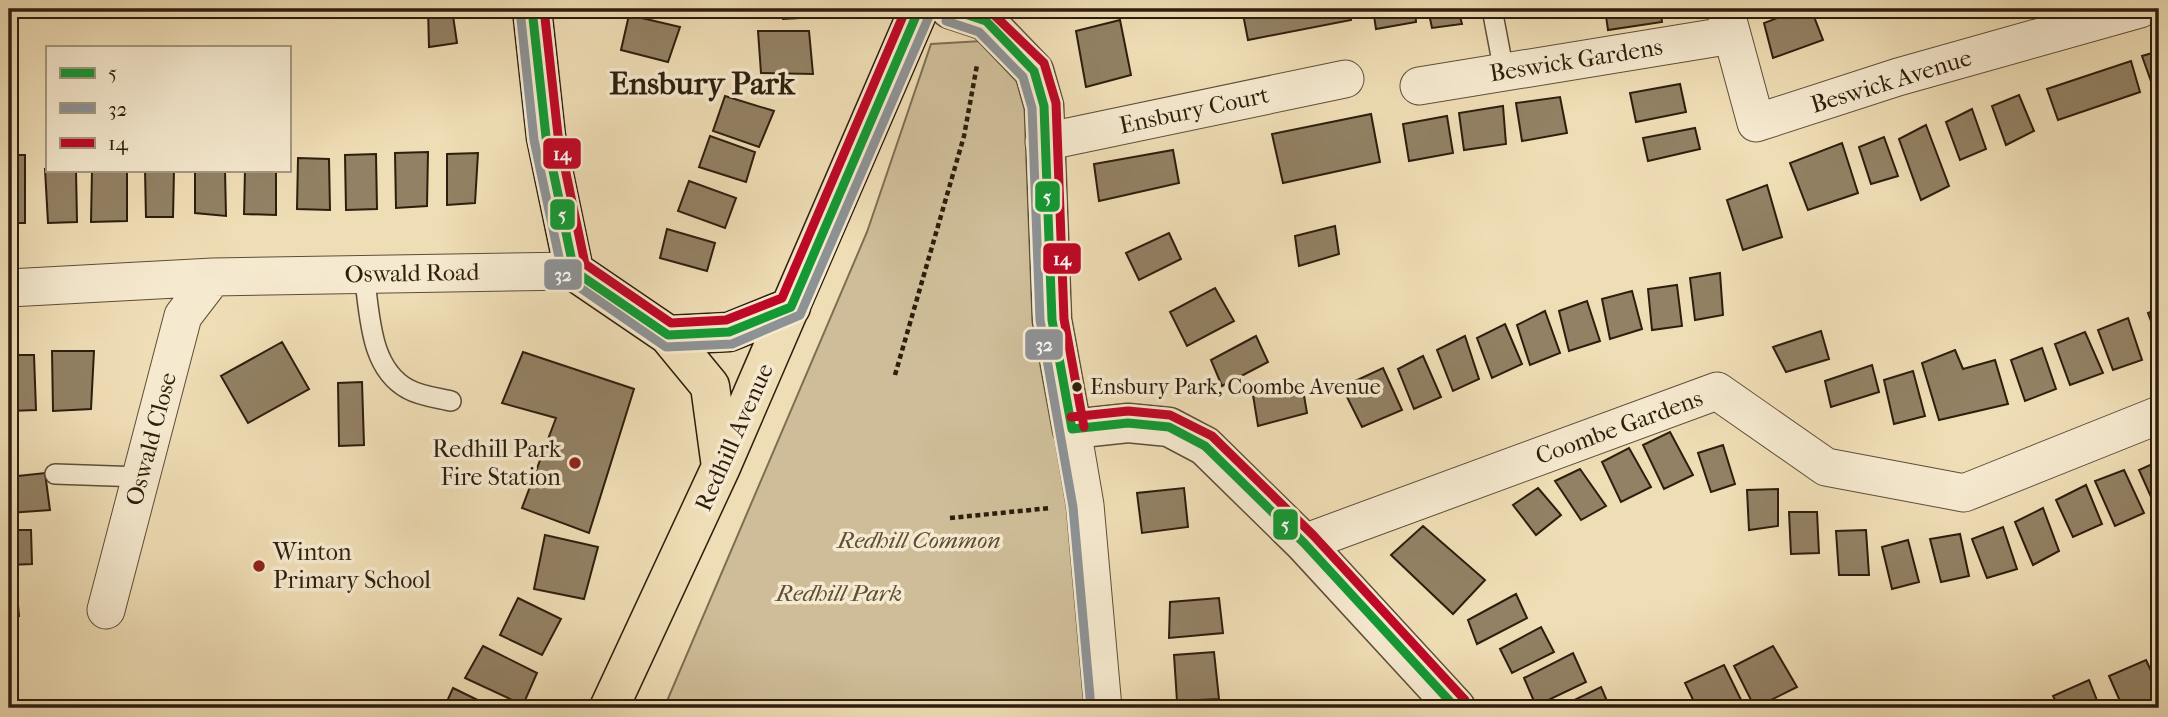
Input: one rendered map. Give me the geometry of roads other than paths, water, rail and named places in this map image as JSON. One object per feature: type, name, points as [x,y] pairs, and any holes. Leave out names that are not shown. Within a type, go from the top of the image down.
[{"type":"main road","points":[[532,9],[546,137],[574,271],[668,335],[710,386],[721,467]]},
{"type":"main road","name":"Redhill Avenue","points":[[609,708],[721,467],[919,9]]},
{"type":"main road","points":[[668,335],[729,332],[791,307]]},
{"type":"street","points":[[950,9],[997,15],[1034,71],[1044,106],[1052,320],[1085,505],[1103,708]]},
{"type":"street","name":"Beswick Avenue","points":[[1729,22],[1756,123],[1899,77],[2140,9]]},
{"type":"street","name":"Beswick Gardens","points":[[1419,86],[1504,72],[1729,22]]},
{"type":"street","name":"Ensbury Court","points":[[1044,142],[1345,79]]},
{"type":"street","name":"Oswald Road","points":[[9,288],[214,277],[574,271]]},
{"type":"street","name":"Oswald Close","points":[[106,610],[183,316],[214,277]]},
{"type":"street","name":"Coombe Gardens","points":[[1304,543],[1717,391],[1826,467],[1964,494],[2159,415]]},
{"type":"street","points":[[1072,429],[1128,422],[1169,427],[1205,446],[1304,543],[1456,708]]},
{"type":"lane","points":[[1492,9],[1504,72]]},
{"type":"lane","points":[[364,274],[373,337],[386,371],[408,389],[451,401]]},
{"type":"lane","points":[[55,474],[141,477]]},
{"type":"place","name":"Ensbury Park, Coombe Avenue","points":[[1077,387]]},
{"type":"place","name":"Redhill Park Fire Station","points":[[575,463]]},
{"type":"place","name":"Winton Primary School","points":[[259,566]]},
{"type":"district","name":"Ensbury Park","points":[[702,83]]},
{"type":"park label","name":"Redhill Common","points":[[919,540]]},
{"type":"park label","name":"Redhill Park","points":[[839,593]]}]
